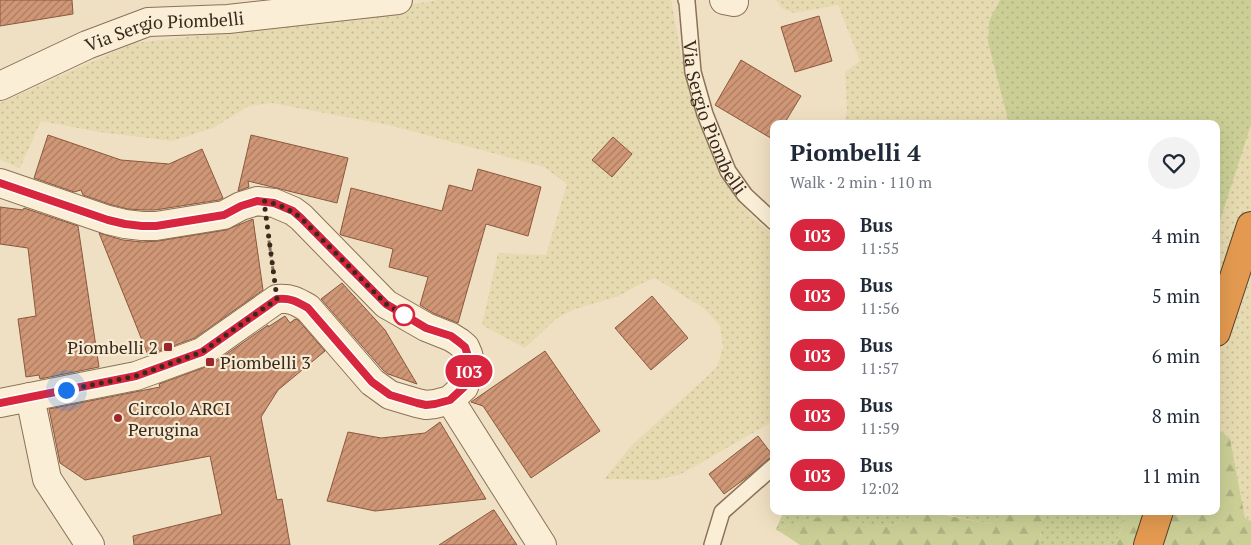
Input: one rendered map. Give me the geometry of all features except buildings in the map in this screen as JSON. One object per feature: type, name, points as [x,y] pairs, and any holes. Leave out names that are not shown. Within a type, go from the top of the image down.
[{"type":"highway","points":[[1220,319],[1251,226]]},
{"type":"highway","points":[[1148,545],[1158,515]]},
{"type":"street","name":"Via Sergio Piombelli","points":[[0,86],[87,45],[148,11],[228,19],[398,0]]},
{"type":"street","points":[[0,183],[108,220],[142,226],[156,226],[224,215],[250,203],[264,201],[274,203],[293,211],[301,218],[386,304],[426,328],[451,336],[459,342],[465,347],[470,362],[464,387],[450,400],[443,403],[426,405],[390,395],[372,382],[308,308],[287,298],[277,299],[202,352],[136,376],[0,402]]},
{"type":"street","points":[[30,397],[47,479],[90,545]]},
{"type":"street","points":[[450,400],[542,545]]},
{"type":"lane","name":"Via Sergio Piombelli","points":[[686,0],[693,72],[705,114],[728,172],[745,195],[770,218]]},
{"type":"lane","points":[[712,545],[722,512],[770,470]]},
{"type":"path","points":[[264,201],[277,299]]},
{"type":"shaded area","points":[[439,0],[671,0],[682,59],[721,176],[753,218],[770,232],[770,423],[681,474],[657,480],[604,479],[633,444],[717,367],[723,347],[720,326],[705,309],[655,278],[619,296],[575,309],[557,318],[525,348],[482,325],[498,253],[546,255],[567,184],[544,167],[389,125],[271,103],[249,106],[213,128],[172,141],[99,132],[41,121],[20,168],[0,160],[0,103],[134,43],[240,31]]},
{"type":"shaded area","points":[[776,0],[1000,0],[989,21],[988,42],[1008,120],[845,120],[847,112],[845,72],[860,61],[838,5],[794,13],[783,9]]},
{"type":"shaded area","points":[[1251,125],[1251,521],[1245,518],[1230,440],[1220,431],[1220,221]]},
{"type":"green space","points":[[1000,0],[1251,0],[1251,125],[1220,221],[1220,120],[1008,120],[988,42],[989,21]]},
{"type":"green space","points":[[1220,430],[1230,439],[1245,518],[1251,521],[1251,545],[1116,545],[1125,515],[1220,515]]},
{"type":"green space","points":[[782,515],[827,515],[776,529]]},
{"type":"green space","points":[[827,515],[916,515],[890,526],[869,527],[849,516]]},
{"type":"green space","points":[[827,515],[849,516],[869,527],[890,526],[916,515],[945,515],[989,524],[1002,515],[1043,515],[1039,545],[800,545],[776,529]]},
{"type":"green space","points":[[949,515],[1002,515],[989,524]]},
{"type":"green space","points":[[1043,515],[1125,515],[1116,545],[1039,545]]},
{"type":"bus line","name":"I03","points":[[0,183],[108,220],[142,226],[156,226],[224,215],[241,206],[257,201],[274,203],[293,211],[309,225],[386,304],[426,328],[451,336],[459,342],[465,347],[470,362],[464,387],[450,400],[443,403],[426,405],[390,395],[372,382],[308,308],[287,298],[277,299],[202,352],[136,376],[0,403]]},
{"type":"place","name":"Piombelli 2","points":[[168,347]]},
{"type":"place","name":"Piombelli 3","points":[[210,362]]},
{"type":"place","name":"Circolo ARCI Perugina","points":[[118,418]]},
{"type":"route","points":[[66,390],[136,376],[202,352],[277,299],[264,201],[293,211],[386,304],[404,315]]}]
